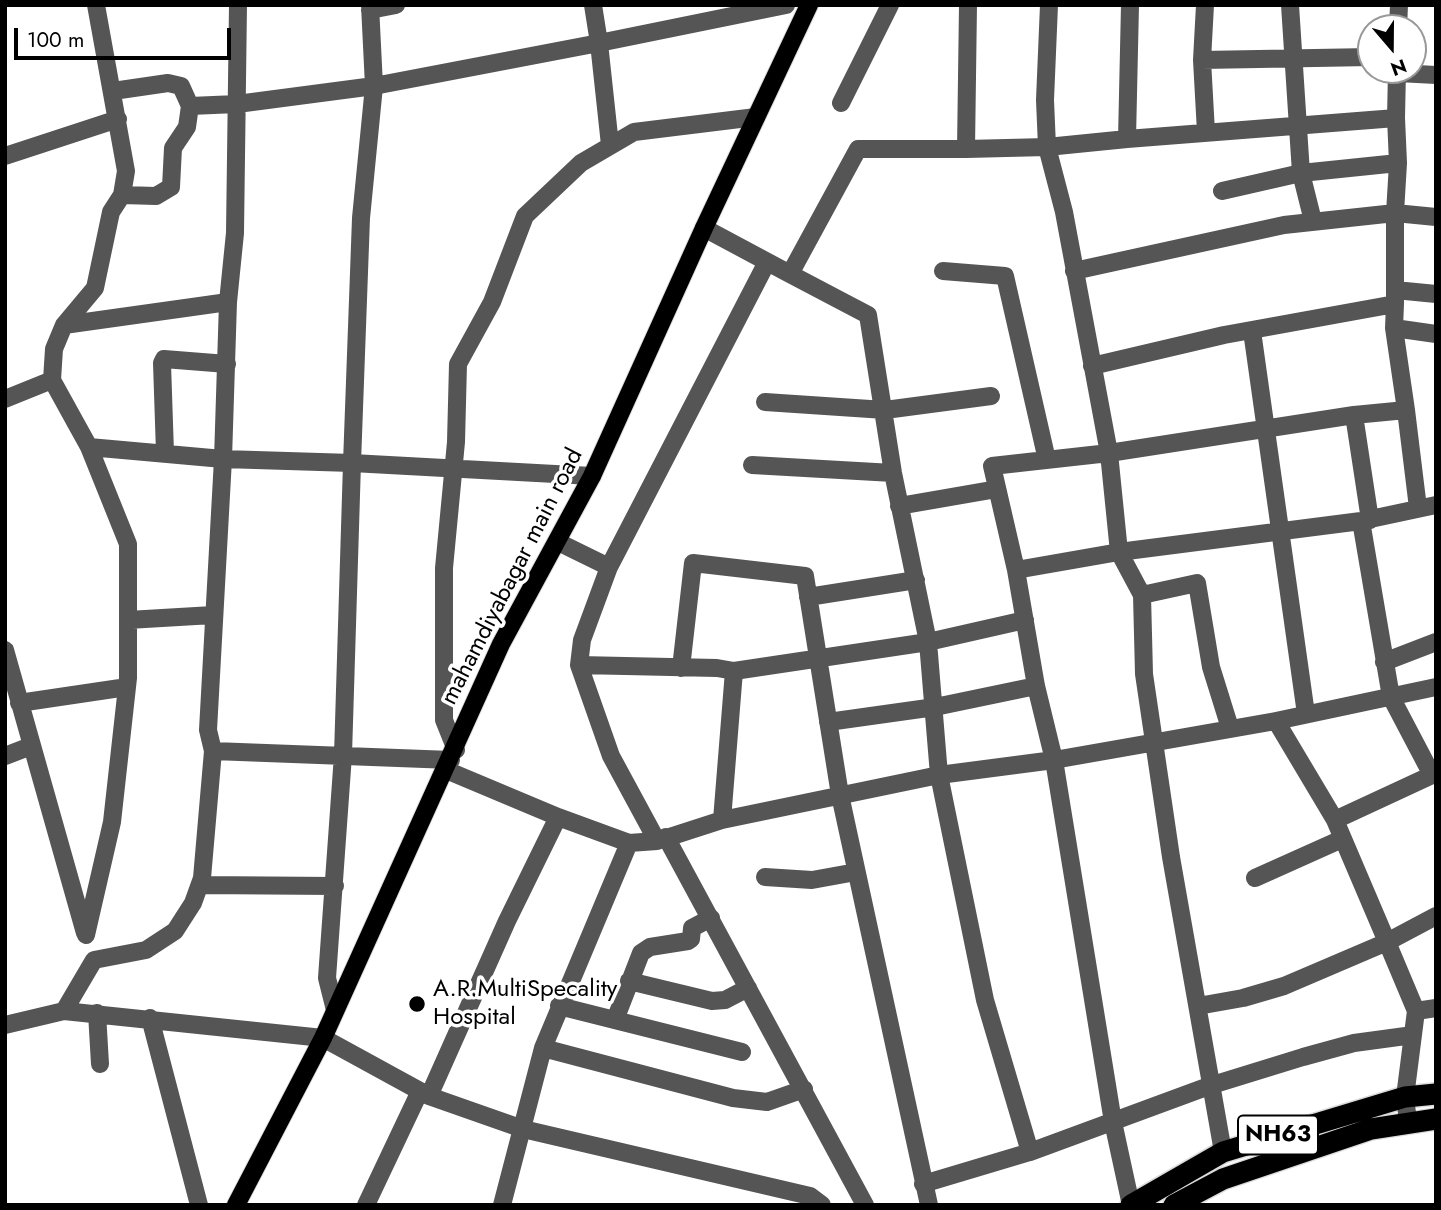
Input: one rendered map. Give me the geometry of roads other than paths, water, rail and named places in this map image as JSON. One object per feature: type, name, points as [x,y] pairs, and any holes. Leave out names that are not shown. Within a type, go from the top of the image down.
[{"type":"highway","name":"NH63","points":[[1131,1205],[1223,1152],[1405,1097],[1436,1094]]},
{"type":"highway","name":"NH63","points":[[1174,1205],[1206,1186],[1239,1173],[1371,1129],[1408,1121],[1436,1119]]},
{"type":"main road","name":"mahamdiyabagar main road","points":[[236,1205],[323,1038],[451,760],[501,644],[592,476],[755,117],[809,5]]},
{"type":"street","points":[[86,935],[112,822],[127,687],[128,544],[89,447],[52,380],[54,349],[64,326],[96,288],[111,212],[122,195],[126,171],[96,5]]},
{"type":"street","points":[[94,960],[128,956],[164,939],[183,920],[200,885],[214,751],[208,730],[223,459],[228,302],[235,233],[238,5]]},
{"type":"street","points":[[335,1010],[327,978],[342,755],[362,218],[374,86],[370,8],[396,5]]},
{"type":"street","points":[[593,5],[610,145]]},
{"type":"street","points":[[190,106],[237,104],[374,86],[786,5]]},
{"type":"street","points":[[841,103],[890,5]]},
{"type":"street","points":[[965,149],[968,5]]},
{"type":"street","points":[[1049,5],[1045,100],[1047,147],[1064,212],[1109,453],[1119,552],[1142,595],[1144,674],[1171,857],[1198,1006],[1209,1086],[1223,1152]]},
{"type":"street","points":[[1127,139],[1130,5]]},
{"type":"street","points":[[1205,5],[1202,61],[1206,132]]},
{"type":"street","points":[[1290,5],[1301,173],[1313,221]]},
{"type":"street","points":[[1202,61],[1357,57]]},
{"type":"street","points":[[113,91],[168,83],[181,86],[190,106],[187,127],[173,148],[171,187],[156,196],[122,195]]},
{"type":"street","points":[[1016,570],[1119,552],[1365,521],[1427,507],[1406,410],[1394,328],[1398,163],[1397,84]]},
{"type":"street","points":[[451,760],[444,720],[444,568],[453,471],[458,364],[492,302],[525,216],[581,163],[634,132],[755,117]]},
{"type":"street","points":[[790,274],[858,149],[1047,147],[1396,118]]},
{"type":"street","points":[[5,156],[118,119]]},
{"type":"street","points":[[1222,191],[1301,173],[1398,163]]},
{"type":"street","points":[[1074,271],[1313,221],[1395,213],[1436,217]]},
{"type":"street","points":[[704,228],[868,315],[899,506],[928,642],[939,775],[985,1000],[1030,1152]]},
{"type":"street","points":[[767,262],[609,567],[582,640],[579,665],[611,756],[711,918],[865,1205]]},
{"type":"street","points":[[943,271],[1005,276],[1047,460]]},
{"type":"street","points":[[1092,366],[1395,297],[1436,294]]},
{"type":"street","points":[[64,326],[228,302]]},
{"type":"street","points":[[1394,328],[1436,334]]},
{"type":"street","points":[[1252,331],[1306,714]]},
{"type":"street","points":[[165,453],[164,359],[227,364]]},
{"type":"street","points":[[5,399],[52,380]]},
{"type":"street","points":[[765,402],[884,410],[991,396]]},
{"type":"street","points":[[1131,1205],[1113,1122],[1054,760],[1036,686],[1016,570],[992,466],[1109,453],[1354,415],[1406,410]]},
{"type":"street","points":[[1335,820],[1434,774],[1391,697],[1365,521],[1354,415]]},
{"type":"street","points":[[89,447],[223,459],[592,476]]},
{"type":"street","points":[[752,465],[893,473]]},
{"type":"street","points":[[899,506],[997,489]]},
{"type":"street","points":[[558,542],[609,567]]},
{"type":"street","points":[[681,668],[691,566],[695,562],[804,576],[840,795],[929,1205]]},
{"type":"street","points":[[808,597],[916,580]]},
{"type":"street","points":[[1142,595],[1197,583],[1211,667],[1230,728]]},
{"type":"street","points":[[128,620],[213,615]]},
{"type":"street","points":[[579,665],[734,671],[928,642],[1025,620]]},
{"type":"street","points":[[1384,662],[1436,642]]},
{"type":"street","points":[[5,652],[94,960],[64,1011]]},
{"type":"street","points":[[722,820],[734,671]]},
{"type":"street","points":[[828,722],[935,707],[1036,686]]},
{"type":"street","points":[[19,703],[127,687]]},
{"type":"street","points":[[214,751],[451,760],[558,817],[629,843],[662,839],[722,820],[939,775],[1054,760],[1276,721],[1436,687]]},
{"type":"street","points":[[1276,721],[1335,820],[1416,1011],[1405,1097],[1408,1121]]},
{"type":"street","points":[[5,756],[31,746]]},
{"type":"street","points":[[366,1205],[425,1094],[558,817]]},
{"type":"street","points":[[1255,878],[1342,839]]},
{"type":"street","points":[[502,1205],[543,1048],[629,843]]},
{"type":"street","points":[[765,877],[812,880],[856,872]]},
{"type":"street","points":[[200,885],[335,886]]},
{"type":"street","points":[[1198,1006],[1243,998],[1284,986],[1387,942],[1436,916]]},
{"type":"street","points":[[615,1020],[629,981],[645,949],[688,941],[691,939],[692,928],[711,918]]},
{"type":"street","points":[[629,981],[712,1001],[725,1000],[748,988]]},
{"type":"street","points":[[559,1006],[742,1052]]},
{"type":"street","points":[[1416,1011],[1436,1008]]},
{"type":"street","points":[[5,1025],[64,1011],[323,1038],[425,1094],[523,1129],[810,1196],[822,1205]]},
{"type":"street","points":[[97,1013],[100,1064]]},
{"type":"street","points":[[150,1018],[199,1205]]},
{"type":"street","points":[[923,1184],[1030,1152],[1209,1086],[1354,1043],[1413,1035]]},
{"type":"street","points":[[543,1048],[733,1098],[768,1101],[804,1089]]},
{"type":"place","name":"A.R.MultiSpecality Hospital","points":[[417,1004]]}]
